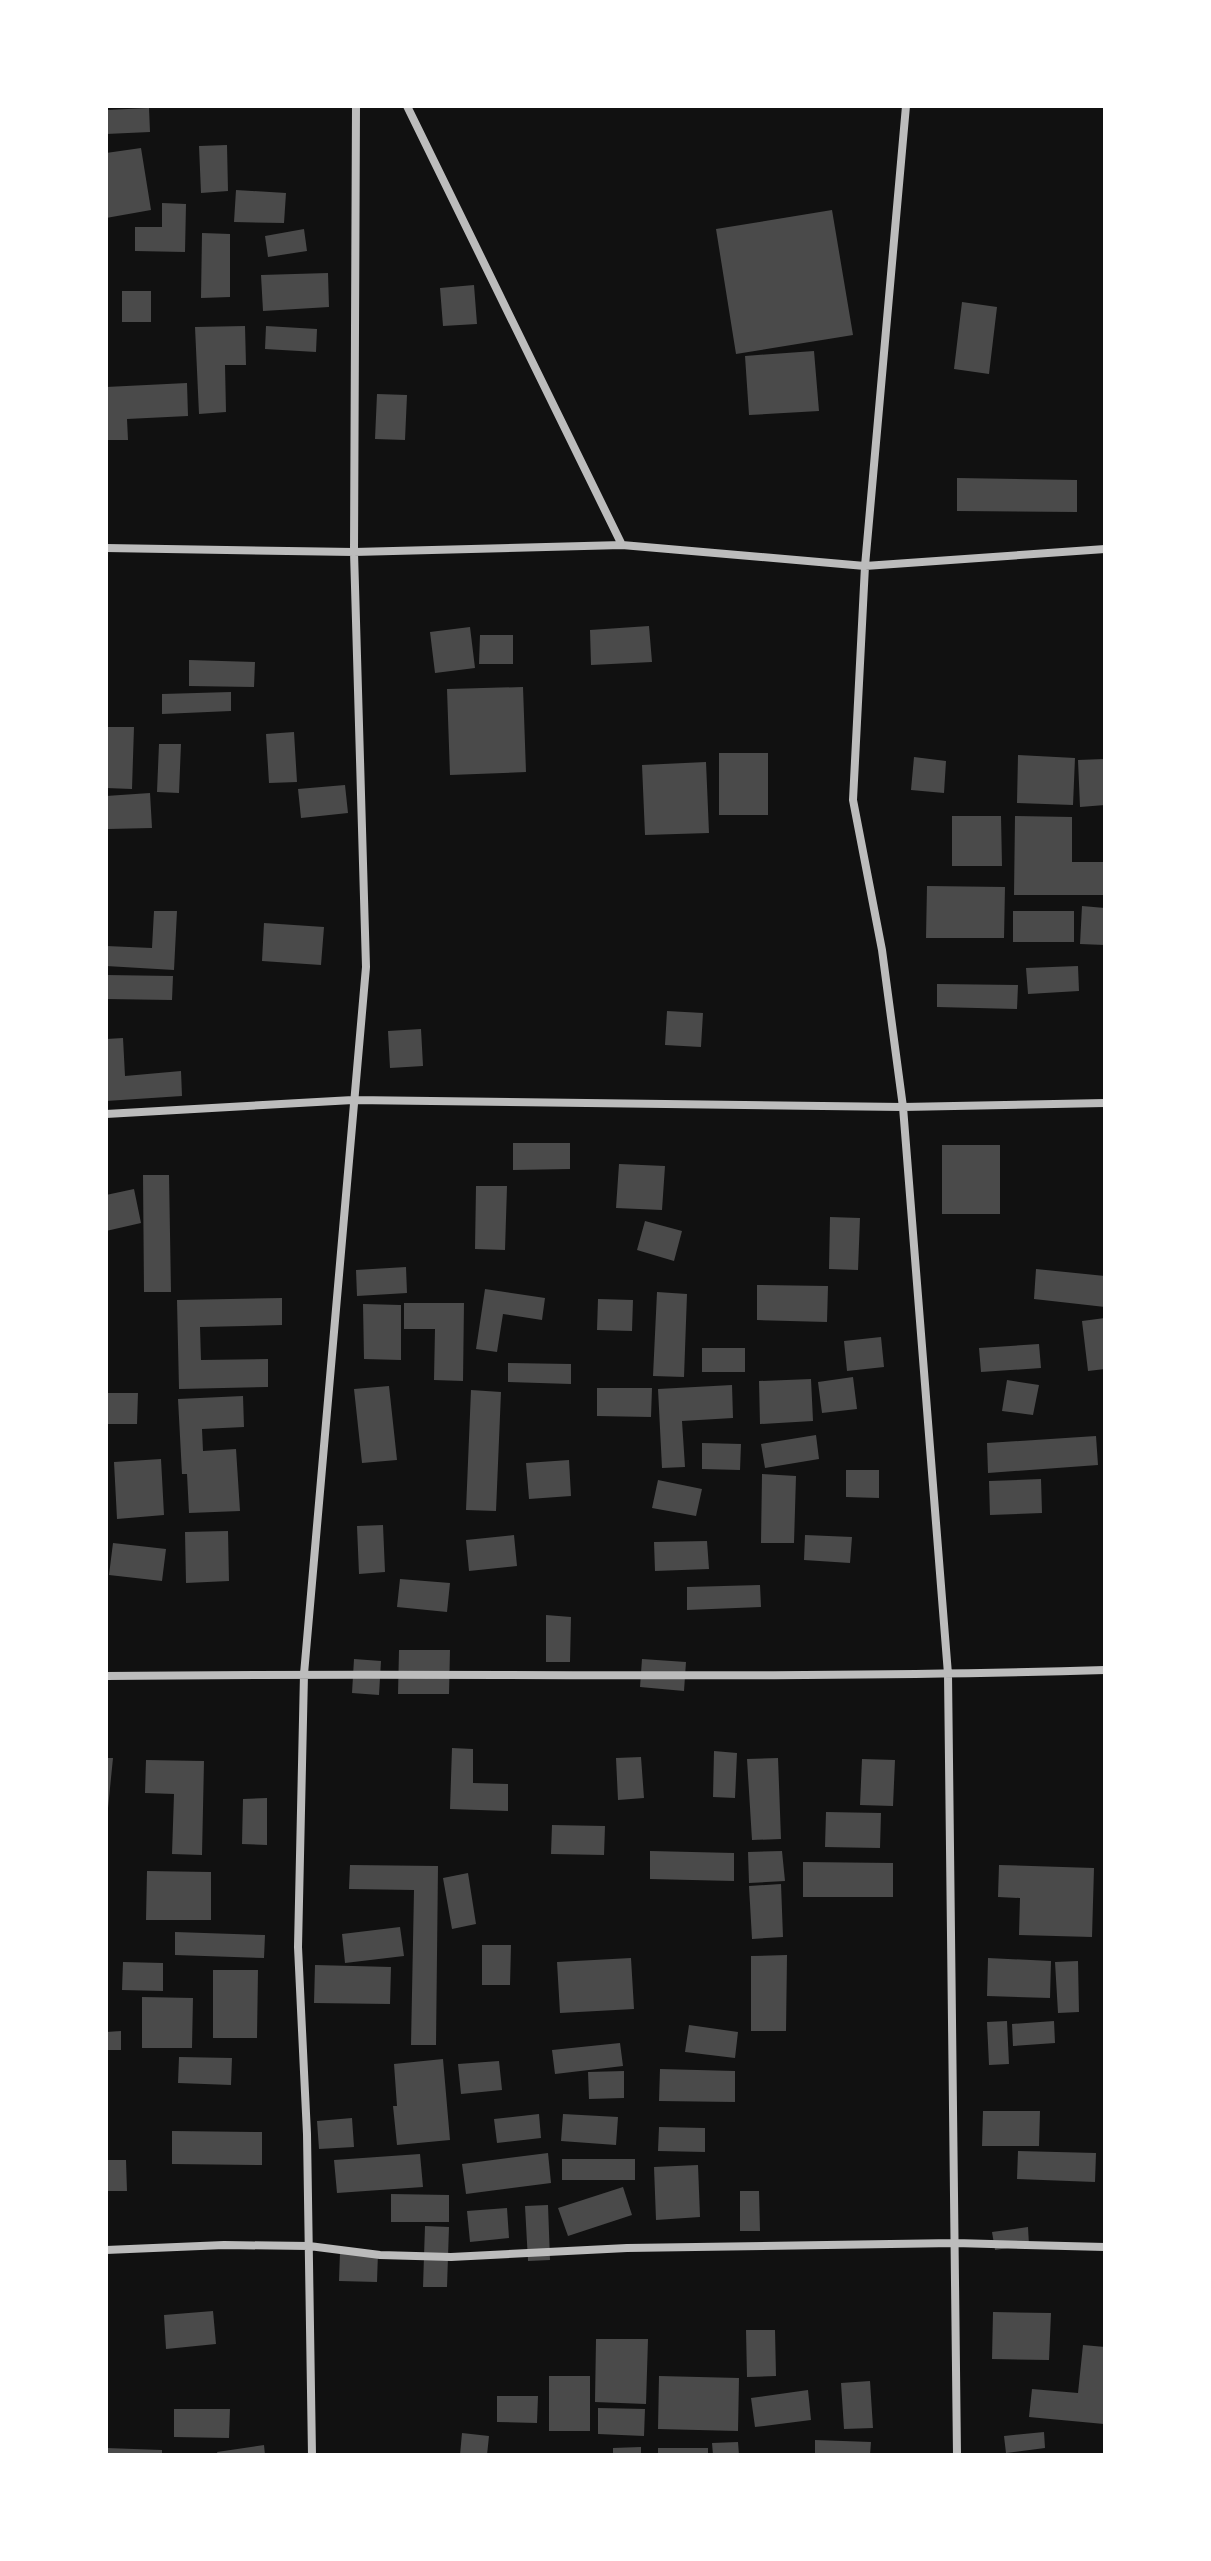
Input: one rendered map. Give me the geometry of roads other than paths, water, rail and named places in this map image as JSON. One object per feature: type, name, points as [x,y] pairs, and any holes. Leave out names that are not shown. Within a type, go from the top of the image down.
[{"type":"street","points":[[312,2455],[307,2134],[298,1947],[304,1674],[366,967],[354,552],[356,106]]},
{"type":"street","points":[[407,106],[622,545]]},
{"type":"street","points":[[906,106],[865,566],[853,800],[882,950],[903,1107],[948,1674],[957,2455]]},
{"type":"street","points":[[106,548],[354,552],[622,545],[865,566],[1105,549]]},
{"type":"street","points":[[106,1114],[353,1100],[903,1107],[1105,1103]]},
{"type":"street","points":[[106,1676],[948,1674],[1105,1670]]},
{"type":"street","points":[[106,2250],[224,2245],[309,2246],[380,2255],[451,2257],[627,2248],[955,2243],[1105,2247]]}]
